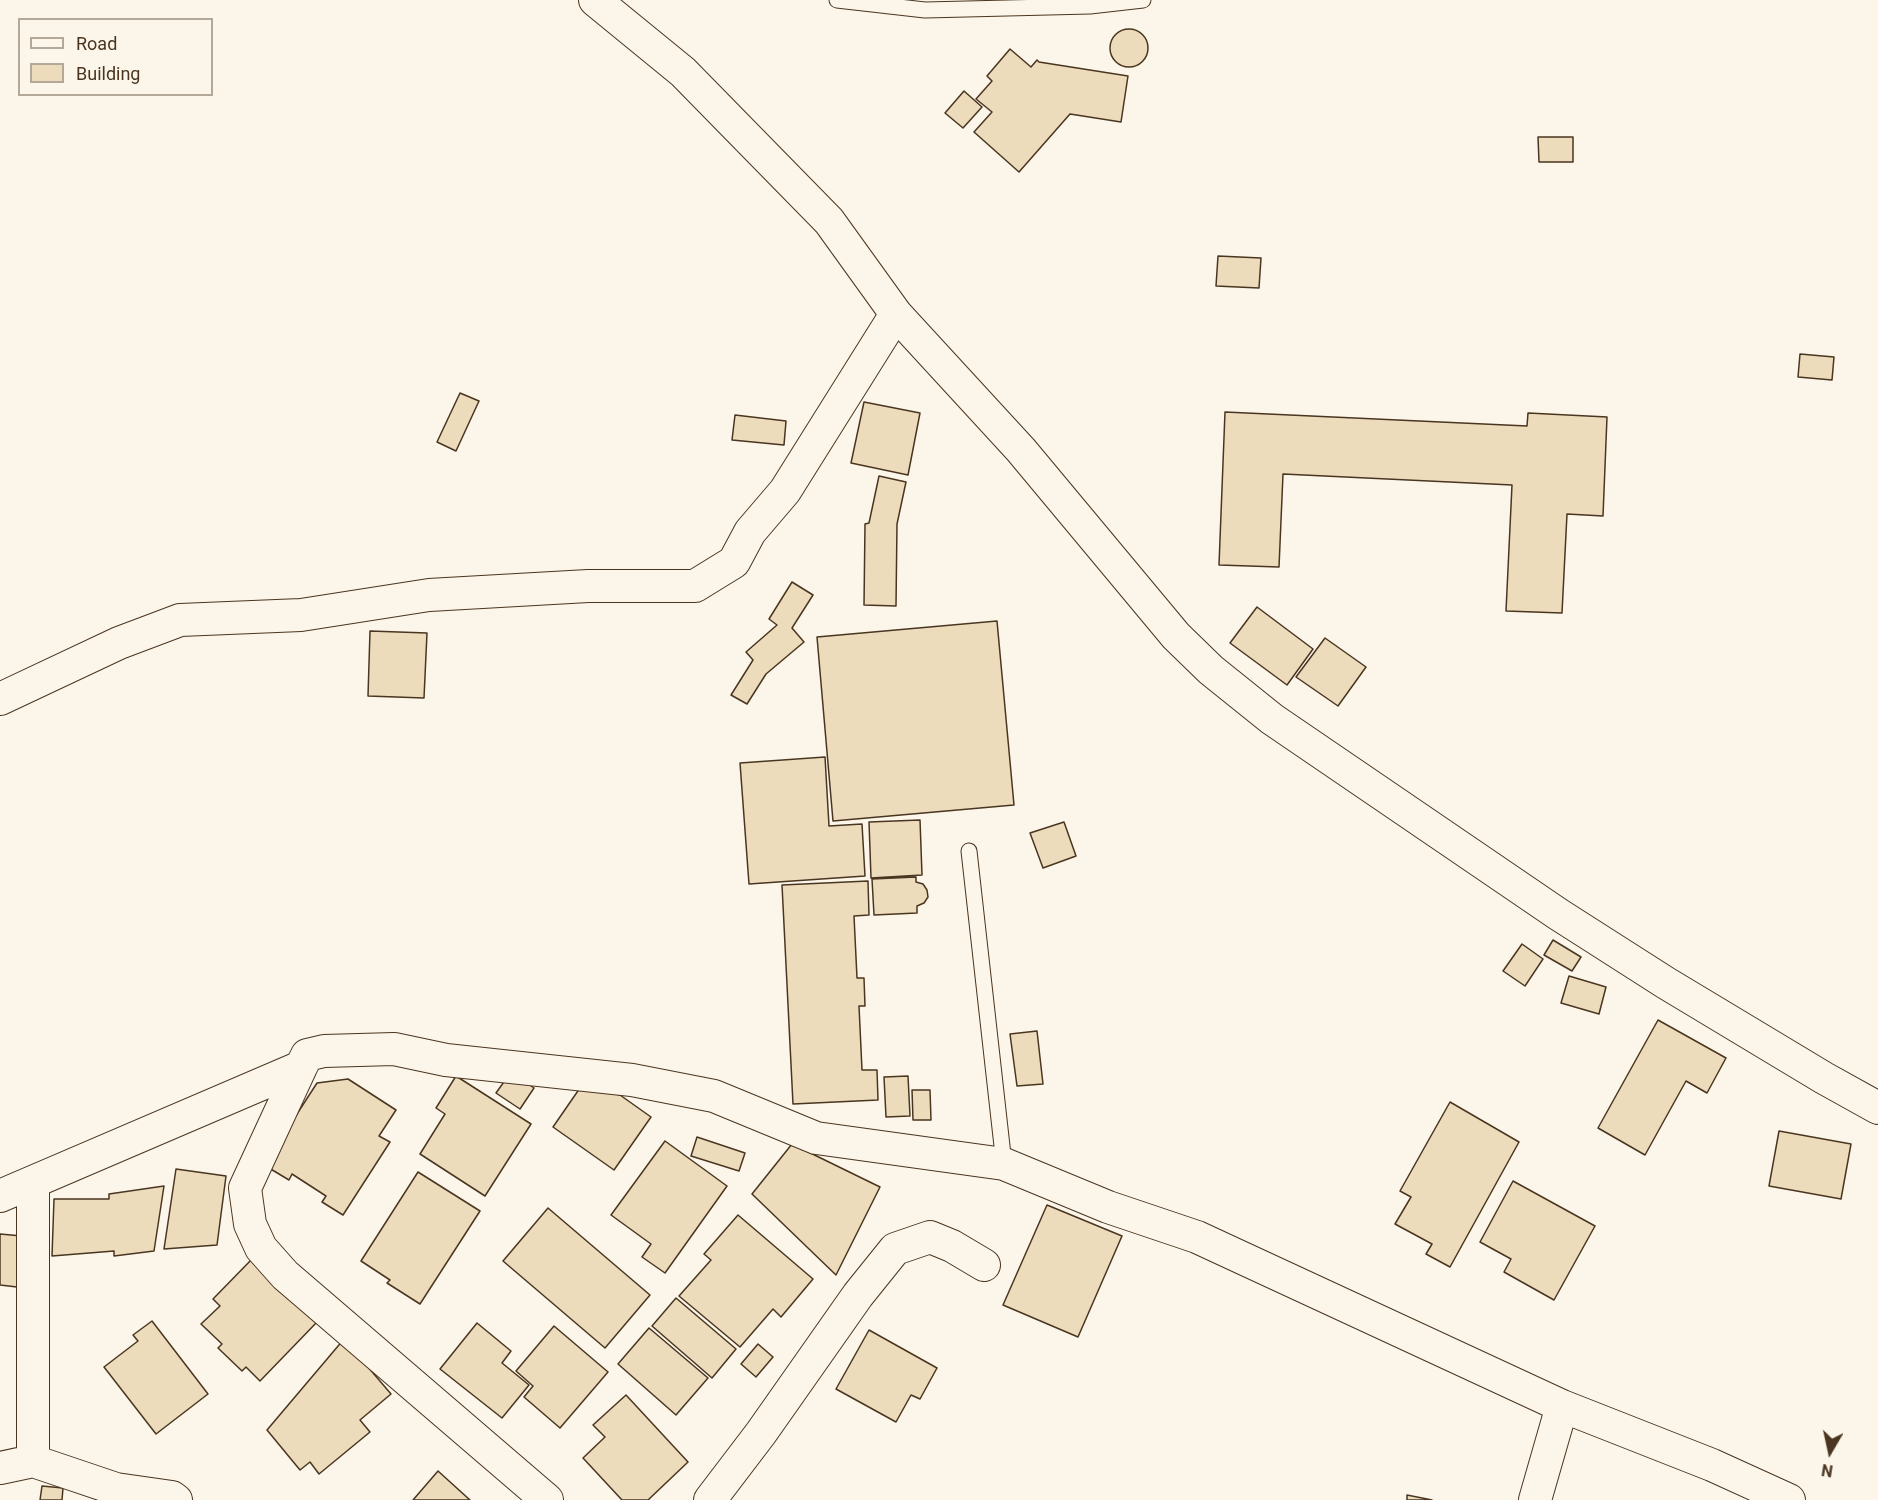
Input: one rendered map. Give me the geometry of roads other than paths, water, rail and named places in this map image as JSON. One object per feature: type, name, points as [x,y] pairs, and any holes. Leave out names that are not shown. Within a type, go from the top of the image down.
[{"type":"street","points":[[595,0],[683,72],[821,212],[896,314],[1021,450],[1176,636],[1211,670],[1272,719],[1558,914],[1666,983],[1878,1108]]},
{"type":"street","points":[[0,699],[119,643],[180,620],[300,615],[429,595],[588,586],[695,586],[734,562],[750,532],[785,491],[896,314]]},
{"type":"street","points":[[547,1500],[285,1275],[261,1248],[250,1224],[244,1188],[307,1055],[324,1051],[394,1049],[446,1060],[632,1080],[714,1096],[816,1138],[1004,1164],[1108,1207],[1197,1237],[1562,1406],[1712,1465],[1789,1500]]},
{"type":"street","points":[[0,1196],[33,1184],[301,1067]]},
{"type":"street","points":[[33,1184],[33,1461]]},
{"type":"street","points":[[710,1500],[761,1433],[858,1295],[895,1250],[930,1237],[952,1246],[984,1265]]},
{"type":"street","points":[[1535,1500],[1562,1406]]},
{"type":"street","points":[[0,1468],[33,1461],[116,1489],[172,1497],[176,1500]]},
{"type":"lane","points":[[837,0],[925,10],[1090,6],[1143,0]]},
{"type":"lane","points":[[969,851],[1004,1164]]}]
